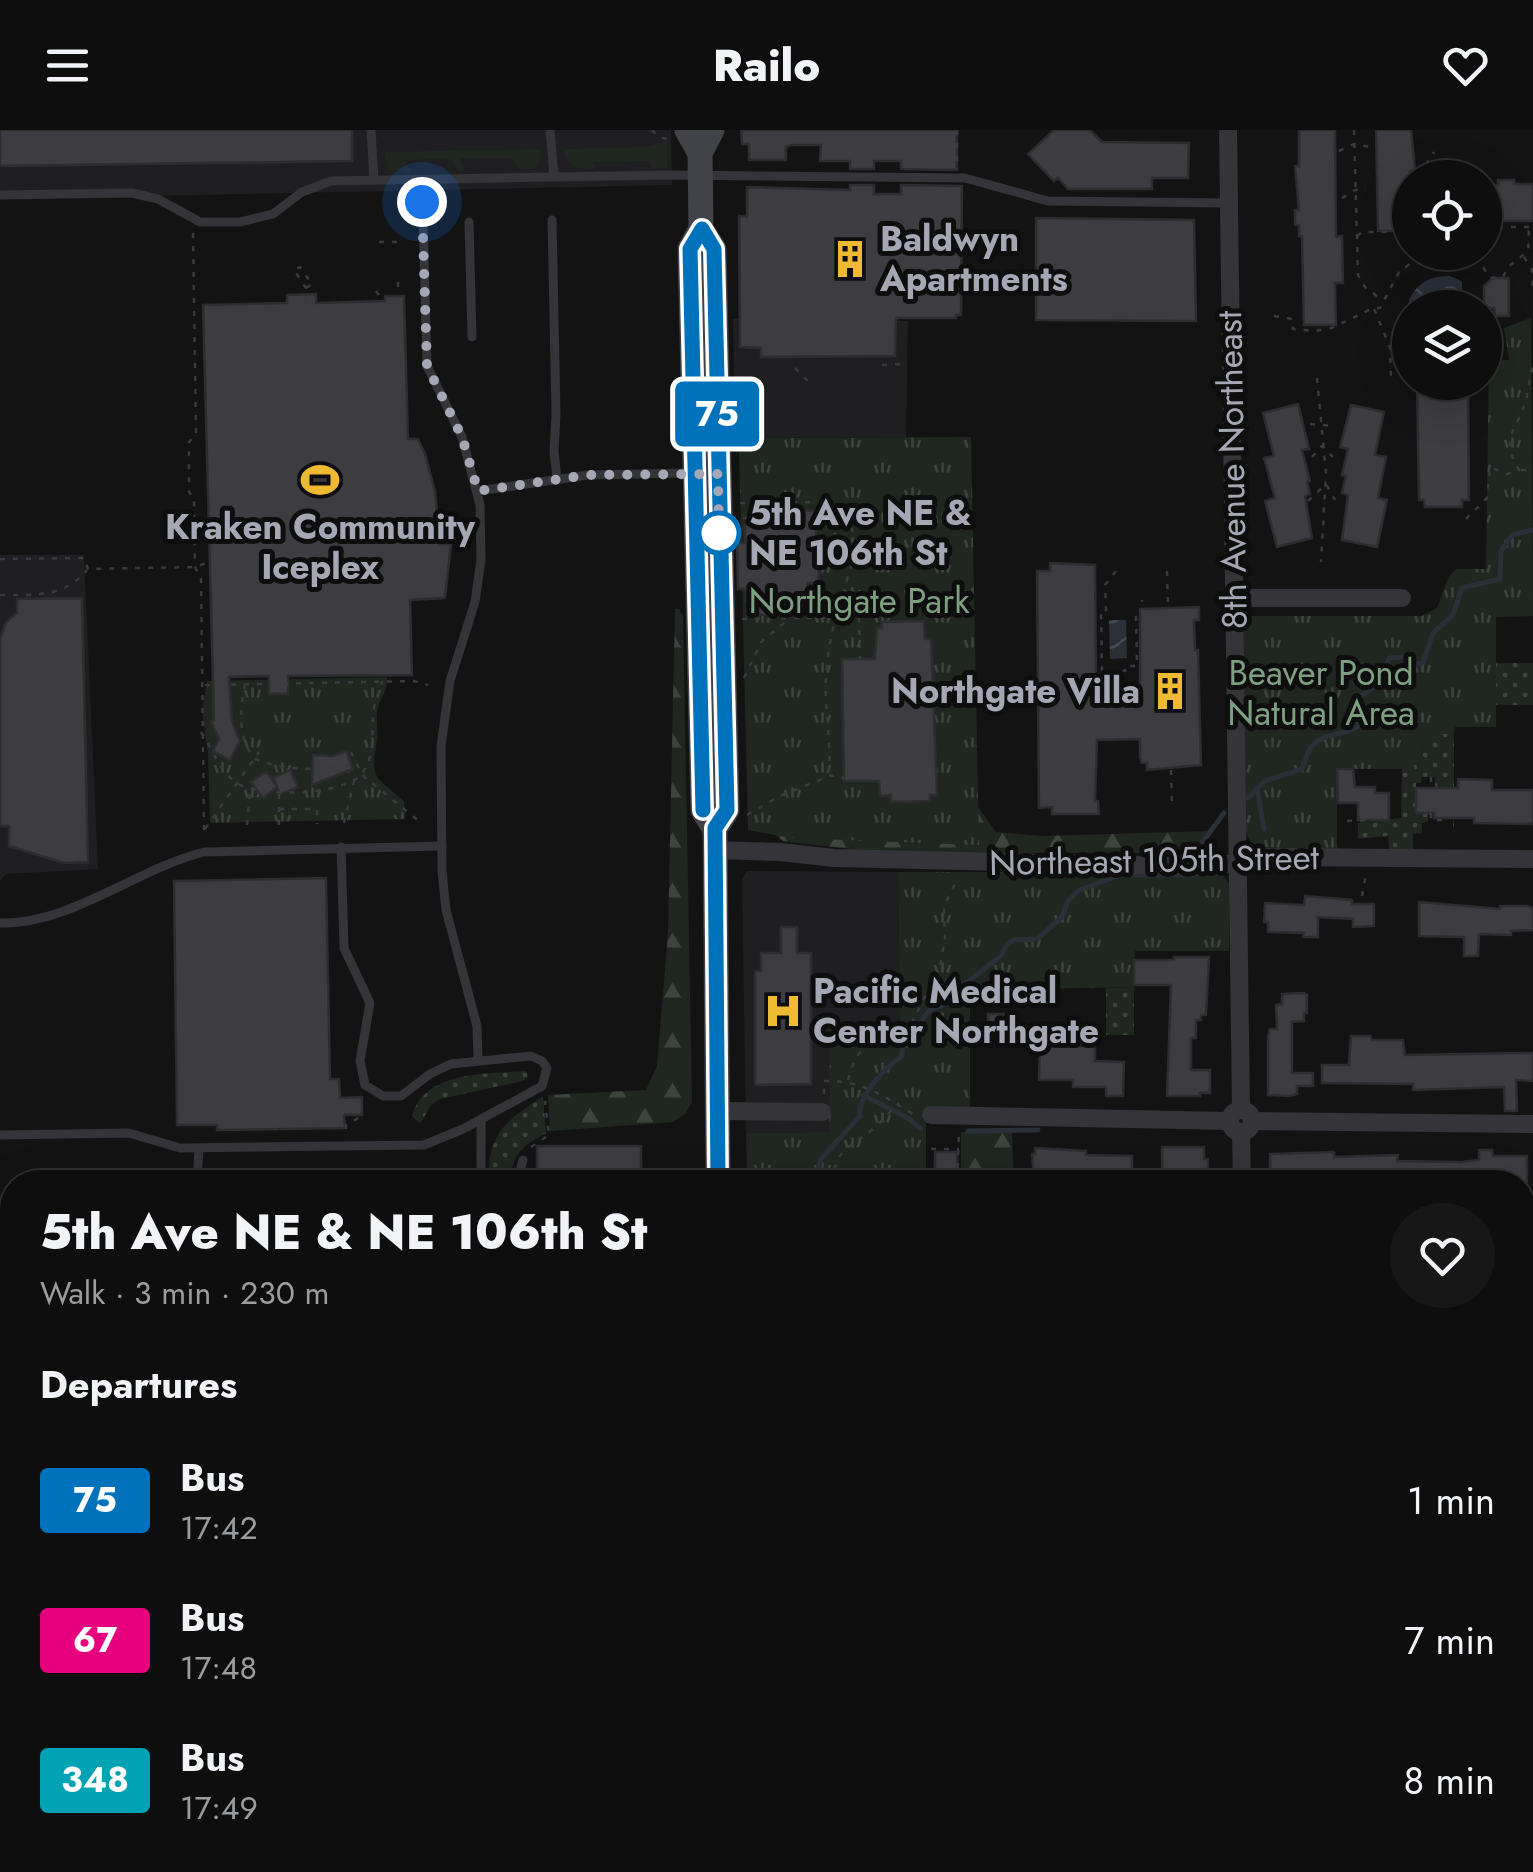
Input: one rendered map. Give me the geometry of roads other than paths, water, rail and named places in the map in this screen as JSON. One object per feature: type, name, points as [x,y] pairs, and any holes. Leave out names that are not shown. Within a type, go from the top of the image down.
[{"type":"main road","points":[[694,146],[702,229],[714,249],[703,810],[715,839],[718,1170]]},
{"type":"street","name":"8th Avenue Northeast","points":[[1228,130],[1242,1170]]},
{"type":"street","points":[[1235,598],[1402,598]]},
{"type":"street","name":"Northeast 105th Street","points":[[715,839],[834,858],[1004,863],[1214,867],[1260,857],[1533,859]]},
{"type":"street","points":[[717,1111],[823,1104]]},
{"type":"street","points":[[930,1115],[1533,1124]]},
{"type":"lane","points":[[371,130],[374,180]]},
{"type":"lane","points":[[550,130],[554,177]]},
{"type":"lane","points":[[0,196],[132,194],[168,204],[200,222],[240,222],[273,214],[302,192],[323,183],[554,177],[694,146],[965,178],[1048,202],[1228,203]]},
{"type":"lane","points":[[422,180],[427,366],[462,437],[478,491],[481,560],[475,602],[450,681],[442,724],[446,910],[473,1008],[478,1060]]},
{"type":"lane","points":[[552,220],[554,452],[558,478]]},
{"type":"lane","points":[[469,222],[472,337]]},
{"type":"lane","points":[[478,491],[558,478],[707,473]]},
{"type":"lane","points":[[0,923],[46,917],[204,852],[442,846]]},
{"type":"lane","points":[[0,1135],[129,1132],[180,1148],[424,1144],[542,1086],[548,1076],[547,1068],[531,1056],[478,1060],[439,1069],[400,1096],[383,1096],[365,1085],[360,1061],[370,1003],[344,948],[341,847]]},
{"type":"lane","points":[[481,1119],[481,1170]]},
{"type":"lane","points":[[198,1170],[199,1148]]},
{"type":"lane","points":[[520,1170],[523,1160]]},
{"type":"water","points":[[1436,277],[1462,281],[1462,290],[1416,290]]},
{"type":"water","points":[[1109,620],[1126,620],[1127,658],[1110,659]]},
{"type":"waterway","points":[[1248,798],[1265,781],[1302,769],[1318,741],[1364,721],[1358,698],[1381,682],[1389,658],[1404,657],[1410,665],[1423,663],[1433,633],[1453,615],[1462,588],[1500,579],[1501,551],[1512,535],[1533,530]]},
{"type":"waterway","points":[[1257,788],[1264,829]]},
{"type":"waterway","points":[[1199,847],[1224,813]]},
{"type":"waterway","points":[[818,1170],[821,1159],[860,1116],[868,1091],[902,1056],[903,1043],[931,1009],[942,1006],[1001,956],[1007,944],[1037,939],[1062,917],[1068,901],[1079,890],[1120,875],[1192,875]]},
{"type":"waterway","points":[[863,1095],[920,1128]]},
{"type":"waterway","points":[[968,1131],[1038,1130]]},
{"type":"place","name":"Baldwyn Apartments","points":[[850,259]]},
{"type":"place","name":"Kraken Community Iceplex","points":[[320,480]]},
{"type":"place","name":"5th Ave NE & NE 106th St","points":[[719,533]]},
{"type":"place","name":"Northgate Villa","points":[[1170,691]]},
{"type":"place","name":"Pacific Medical Center Northgate","points":[[783,1011]]},
{"type":"park label","name":"Northgate Park","points":[[859,601]]},
{"type":"park label","name":"Beaver Pond Natural Area","points":[[1321,693]]}]
